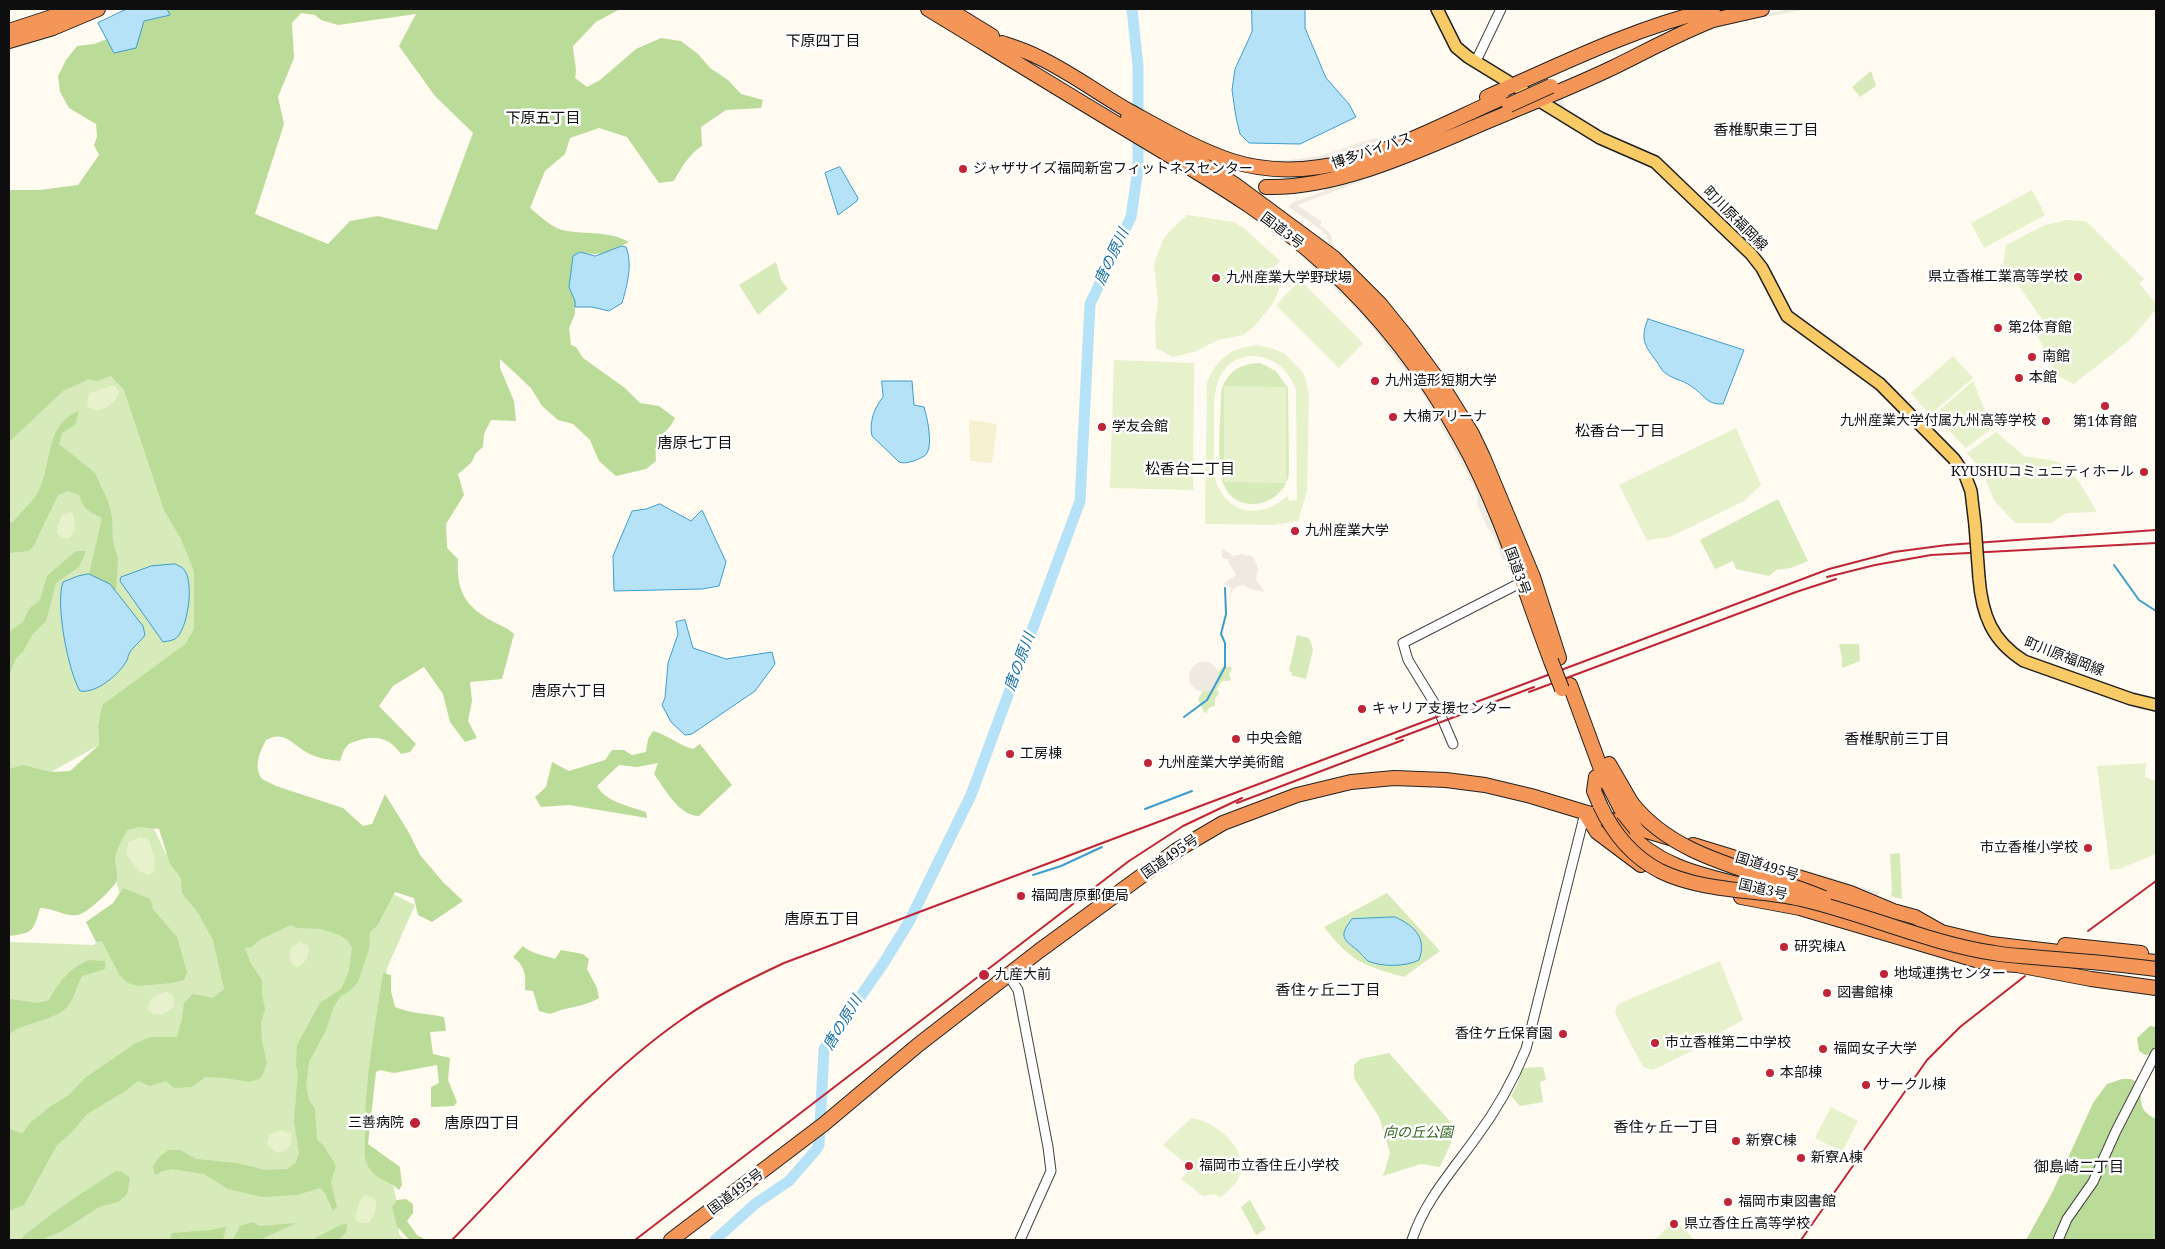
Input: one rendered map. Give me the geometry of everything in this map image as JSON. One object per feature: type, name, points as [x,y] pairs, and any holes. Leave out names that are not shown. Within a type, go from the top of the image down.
[{"type":"highway","points":[[9,31],[74,9]]},
{"type":"highway","points":[[9,41],[53,28],[98,9]]},
{"type":"highway","name":"国道3号","points":[[928,9],[1126,118]]},
{"type":"highway","name":"国道3号","points":[[948,9],[1234,184],[1334,258],[1380,304],[1423,358],[1472,434],[1513,526],[1527,580],[1555,659],[1584,727],[1596,777],[1594,791],[1662,849],[1700,866],[1803,889],[1944,934],[2156,962]]},
{"type":"highway","name":"博多バイパス","points":[[1207,179],[1266,187],[1306,183],[1364,167],[1547,83],[1662,38],[1716,12],[1762,9]]},
{"type":"highway","points":[[1265,168],[1316,165],[1347,156],[1626,36],[1690,15],[1716,12]]},
{"type":"highway","points":[[1266,187],[1287,188],[1307,185],[1351,174],[1422,150],[1610,69],[1681,34],[1716,12]]},
{"type":"highway","name":"博多バイパス","points":[[1150,132],[1232,161],[1265,168],[1310,169],[1353,160],[1505,102]]},
{"type":"highway","name":"国道3号","points":[[1150,132],[1207,179],[1264,217],[1326,265],[1372,311],[1432,390],[1462,440],[1527,580]]},
{"type":"highway","points":[[1584,727],[1614,776],[1621,814]]},
{"type":"highway","name":"国道495号","points":[[671,1240],[824,1124],[918,1045],[1046,946],[1177,850],[1223,823],[1297,795],[1351,782],[1394,778],[1446,780],[1486,785],[1531,796],[1585,814],[1600,816],[1850,893],[1893,911],[1915,917],[1944,934]]},
{"type":"highway","points":[[1585,814],[1597,832],[1622,852],[1662,878],[1695,889],[1780,903],[1844,920],[1986,963],[2017,962],[2156,982]]},
{"type":"highway","points":[[1621,814],[1651,825],[1673,841],[1703,855],[1804,889],[1833,901],[1954,938],[1995,946],[2156,962]]},
{"type":"highway","points":[[1621,814],[1611,826],[1628,847],[1644,860],[1678,878],[1696,883],[1802,899],[1944,942],[1994,954],[2156,968]]},
{"type":"highway","name":"国道3号","points":[[1621,814],[1635,841],[1650,853],[1698,875],[1802,898],[1956,947],[2017,962],[2156,974]]},
{"type":"highway","points":[[1844,920],[1895,928]]},
{"type":"highway","points":[[1994,940],[2032,941],[2156,954]]},
{"type":"highway","points":[[2017,962],[2090,979],[2156,988]]},
{"type":"main road","name":"町川原福岡線","points":[[1437,9],[1456,47],[1600,138],[1654,162],[1700,203],[1751,254],[1762,268],[1787,316],[1880,384],[1954,459],[1965,475],[1972,491],[1981,599],[1992,630],[2000,642],[2014,655],[2024,661],[2131,699],[2156,705]]},
{"type":"street","points":[[1476,61],[1501,9]]},
{"type":"street","points":[[1453,744],[1438,709],[1408,660],[1403,643],[1527,580]]},
{"type":"street","points":[[1412,1240],[1425,1210],[1448,1174],[1496,1108],[1515,1076],[1526,1049],[1585,814]]},
{"type":"street","points":[[1009,976],[1018,990],[1051,1171],[1020,1240]]},
{"type":"street","points":[[2058,1240],[2067,1219],[2093,1182],[2116,1131],[2156,1053]]},
{"type":"shaded area","points":[[1789,9],[1809,9],[1737,22],[1714,29],[1671,45],[1562,96],[1565,109],[1600,132],[1558,105],[1556,96],[1690,34],[1736,19]]},
{"type":"shaded area","points":[[1463,136],[1468,137],[1391,170],[1297,205],[1322,222],[1320,225],[1331,234],[1334,249],[1365,277],[1383,299],[1330,249],[1324,232],[1289,207],[1293,202],[1325,191],[1324,188]]},
{"type":"shaded area","points":[[1378,138],[1381,140],[1322,159],[1290,163],[1269,163],[1271,160],[1321,156]]},
{"type":"shaded area","points":[[1293,248],[1299,249],[1368,315],[1410,368],[1457,442],[1483,498],[1507,560],[1503,560],[1494,536],[1487,527],[1478,506],[1477,493],[1464,467],[1424,396],[1365,318]]},
{"type":"shaded area","points":[[969,420],[997,424],[992,463],[970,461]]},
{"type":"shaded area","points":[[1222,548],[1233,556],[1243,554],[1254,558],[1258,569],[1256,580],[1265,592],[1250,589],[1244,585],[1238,586],[1233,589],[1230,595],[1232,605],[1229,595],[1231,587],[1226,586],[1224,583],[1236,575],[1228,561],[1229,559],[1222,558]]},
{"type":"shaded area","points":[[1204,662],[1215,666],[1219,677],[1215,688],[1204,692],[1193,688],[1189,677],[1193,666]]},
{"type":"shaded area","points":[[1747,853],[1879,892],[1877,897]]},
{"type":"green space","points":[[167,9],[620,9],[596,22],[573,46],[575,78],[587,87],[600,80],[636,49],[661,38],[681,41],[698,54],[710,68],[728,80],[741,94],[763,100],[761,108],[726,110],[701,127],[702,146],[689,157],[674,181],[659,183],[627,137],[599,128],[570,138],[565,154],[545,171],[530,208],[559,229],[612,235],[629,242],[605,253],[580,252],[573,256],[569,287],[575,301],[575,314],[569,328],[571,345],[576,347],[583,358],[625,388],[640,403],[659,406],[675,418],[658,440],[656,461],[646,469],[616,476],[599,461],[590,440],[573,424],[558,420],[542,406],[531,388],[500,359],[500,368],[514,401],[516,421],[491,420],[484,434],[483,447],[476,453],[471,463],[458,474],[464,495],[446,524],[447,548],[458,559],[459,580],[464,596],[476,610],[514,634],[502,679],[470,682],[472,701],[468,721],[477,738],[465,742],[450,722],[443,694],[424,667],[393,686],[379,706],[416,744],[410,752],[401,754],[387,741],[370,738],[349,744],[344,749],[340,761],[314,756],[283,737],[272,737],[266,740],[258,759],[259,774],[262,779],[276,786],[343,808],[363,826],[372,824],[385,794],[408,831],[420,855],[443,882],[463,901],[432,922],[418,915],[414,898],[395,892],[377,926],[370,932],[369,949],[358,982],[350,991],[341,996],[334,1006],[326,1030],[309,1062],[306,1086],[309,1100],[315,1109],[317,1140],[324,1146],[336,1166],[331,1182],[337,1207],[333,1211],[325,1193],[320,1188],[297,1195],[262,1197],[228,1189],[204,1174],[172,1169],[155,1175],[153,1166],[160,1156],[169,1150],[180,1150],[196,1159],[237,1163],[265,1170],[287,1169],[295,1164],[299,1154],[294,1122],[298,1073],[296,1065],[297,1045],[320,1003],[341,989],[349,971],[352,947],[340,935],[321,929],[297,928],[291,925],[261,939],[251,947],[245,948],[250,962],[262,980],[262,995],[265,1009],[261,1023],[262,1042],[267,1063],[261,1078],[250,1082],[205,1077],[192,1087],[174,1088],[166,1081],[150,1086],[138,1081],[127,1090],[87,1114],[71,1133],[57,1145],[24,1205],[9,1211],[9,1122],[10,1129],[22,1134],[30,1123],[51,1106],[69,1095],[85,1078],[136,1043],[151,1037],[177,1037],[184,1003],[193,994],[213,998],[224,989],[213,940],[198,913],[182,893],[181,878],[170,864],[159,829],[139,827],[127,830],[116,855],[116,882],[105,895],[82,914],[64,914],[40,908],[36,922],[31,930],[23,934],[9,936],[9,769],[24,765],[51,772],[70,771],[99,745],[98,726],[102,705],[185,644],[194,629],[194,571],[181,539],[164,510],[124,390],[111,376],[97,381],[89,379],[63,391],[9,442],[9,193],[11,190],[40,190],[78,185],[99,155],[94,145],[97,137],[96,124],[69,108],[60,92],[58,76],[66,60],[77,46],[94,44],[107,39],[114,53],[144,21],[170,15]],"holes":[[[301,13],[315,15],[321,20],[338,25],[416,14],[399,46],[435,96],[473,133],[437,230],[378,216],[350,221],[328,244],[255,214],[284,124],[278,97],[294,58],[292,23]]]},
{"type":"green space","points":[[1871,71],[1876,86],[1860,97],[1852,87]]},
{"type":"green space","points":[[2032,190],[2045,215],[1984,248],[1971,223]]},
{"type":"green space","name":"九州産業大学野球場","points":[[1187,215],[1234,222],[1245,229],[1280,261],[1275,266],[1279,290],[1273,303],[1254,327],[1243,335],[1218,340],[1194,352],[1173,357],[1156,348],[1155,324],[1158,301],[1154,264],[1163,240]]},
{"type":"green space","points":[[2068,220],[2086,221],[2144,279],[2139,283],[2156,304],[2156,309],[2131,339],[2074,384],[2058,376],[2032,325],[2041,318],[2003,263],[2006,245],[2045,225]]},
{"type":"green space","points":[[776,262],[781,280],[788,289],[758,315],[739,285]]},
{"type":"green space","points":[[1300,280],[1363,343],[1339,368],[1276,305]]},
{"type":"green space","points":[[1257,345],[1271,348],[1285,354],[1304,374],[1309,396],[1307,491],[1298,521],[1274,525],[1205,524],[1207,383],[1220,361],[1232,352]],"holes":[[[1251,356],[1266,358],[1279,365],[1289,375],[1296,389],[1297,500],[1289,501],[1288,495],[1277,504],[1266,509],[1254,511],[1244,510],[1234,505],[1225,498],[1218,487],[1214,474],[1214,404],[1218,382],[1222,373],[1229,365],[1238,359]]]},
{"type":"green space","points":[[1953,356],[1973,378],[1930,415],[1911,393]]},
{"type":"green space","points":[[1114,360],[1194,363],[1193,490],[1110,488]]},
{"type":"green space","points":[[1253,363],[1260,363],[1276,371],[1288,388],[1289,472],[1286,484],[1279,493],[1270,500],[1248,504],[1238,501],[1229,494],[1221,475],[1219,453],[1221,393],[1226,380],[1234,370]]},
{"type":"green space","points":[[123,368],[194,571],[194,629],[185,644],[102,705],[98,726],[99,745],[51,772],[24,765],[9,772],[9,426],[73,375]]},
{"type":"green space","points":[[1973,381],[1992,428],[1966,448],[1934,415]]},
{"type":"green space","points":[[114,385],[119,391],[110,405],[98,410],[87,406],[89,393]]},
{"type":"green space","points":[[1224,386],[1286,387],[1286,483],[1224,482]]},
{"type":"green space","points":[[79,411],[75,425],[62,433],[59,444],[95,473],[108,501],[112,517],[113,541],[118,559],[116,591],[110,584],[89,574],[102,518],[87,510],[82,504],[79,495],[68,491],[58,495],[34,545],[29,551],[9,553],[9,523],[13,522],[31,502],[40,488],[55,434],[61,424],[68,417]]},
{"type":"green space","points":[[1736,428],[1761,485],[1744,501],[1670,537],[1647,540],[1619,485]]},
{"type":"green space","points":[[1996,432],[2024,456],[2055,461],[2064,465],[2078,480],[2097,512],[2066,513],[2051,523],[2015,523],[1994,500],[1982,471],[1967,453]]},
{"type":"green space","points":[[1778,499],[1808,561],[1791,568],[1776,570],[1769,576],[1736,569],[1733,561],[1715,569],[1700,540]]},
{"type":"green space","points":[[70,512],[74,516],[75,530],[70,538],[62,538],[57,533],[58,524],[62,515]]},
{"type":"green space","points":[[76,551],[86,551],[79,567],[56,583],[46,621],[32,635],[24,650],[15,660],[9,677],[9,632],[23,622],[29,609],[40,600],[47,576]]},
{"type":"green space","points":[[1297,635],[1309,638],[1313,649],[1306,679],[1291,675],[1292,672],[1289,671]]},
{"type":"green space","points":[[1839,644],[1859,644],[1860,661],[1842,668]]},
{"type":"green space","points":[[1223,666],[1231,667],[1232,670],[1229,674],[1231,679],[1229,681],[1222,681],[1217,689],[1219,693],[1215,699],[1215,706],[1210,707],[1206,713],[1198,699],[1214,674]]},
{"type":"green space","points":[[653,731],[693,749],[700,744],[732,785],[699,816],[685,812],[673,801],[654,774],[658,763],[637,767],[619,765],[597,786],[612,800],[646,812],[647,818],[569,805],[541,807],[535,797],[546,787],[552,762],[569,771],[605,760],[612,750],[624,750],[632,755],[646,752],[648,739]]},
{"type":"green space","points":[[2146,763],[2145,777],[2156,781],[2156,854],[2119,869],[2110,870],[2097,766]]},
{"type":"green space","points":[[146,812],[165,852],[181,871],[260,901],[393,894],[415,905],[387,968],[366,1145],[394,1188],[399,1214],[399,1234],[404,1240],[9,1240],[9,942],[94,945],[123,904],[109,858],[110,827]]},
{"type":"green space","points":[[141,837],[149,840],[155,860],[154,872],[148,875],[139,871],[126,854],[128,842]]},
{"type":"green space","points":[[1900,853],[1902,899],[1891,896],[1890,854]]},
{"type":"green space","points":[[123,888],[150,899],[153,909],[177,937],[187,972],[184,980],[138,986],[128,983],[120,976],[102,941],[96,942],[86,922],[113,903]]},
{"type":"green space","points":[[1387,893],[1440,951],[1404,977],[1359,961],[1342,948],[1324,927]]},
{"type":"green space","points":[[300,942],[308,945],[309,952],[305,962],[296,967],[290,960],[290,952],[292,946]]},
{"type":"green space","points":[[523,946],[534,953],[555,959],[561,950],[583,954],[589,959],[587,969],[597,988],[599,998],[550,1014],[539,1011],[533,991],[525,990],[525,975],[522,967],[513,957]]},
{"type":"green space","points":[[90,960],[105,961],[105,969],[82,976],[66,1008],[52,1017],[19,1028],[9,1035],[9,999],[38,1003],[49,1000],[71,971]]},
{"type":"green space","points":[[1720,961],[1743,1020],[1719,1033],[1720,1037],[1653,1070],[1643,1067],[1615,1013],[1618,1004]]},
{"type":"green space","points":[[383,973],[391,975],[391,991],[395,1007],[407,1011],[444,1017],[446,1031],[430,1032],[433,1054],[450,1058],[448,1080],[457,1102],[454,1106],[431,1107],[431,1087],[439,1083],[437,1065],[394,1073],[380,1070],[376,1072],[368,1144],[400,1167],[402,1185],[399,1190],[372,1172],[365,1156],[368,1076]]},
{"type":"green space","points":[[168,992],[174,997],[174,1007],[164,1014],[155,1015],[147,1010],[151,999]]},
{"type":"green space","points":[[2150,1026],[2156,1027],[2156,1045],[2151,1054],[2145,1055],[2139,1051],[2137,1038]]},
{"type":"green space","name":"向の丘公園","points":[[1389,1053],[1455,1127],[1453,1139],[1440,1167],[1421,1164],[1383,1176],[1390,1153],[1379,1117],[1354,1078],[1354,1065],[1360,1059]]},
{"type":"green space","points":[[1543,1067],[1546,1080],[1540,1082],[1543,1102],[1520,1106],[1511,1096],[1518,1083],[1522,1068]]},
{"type":"green space","points":[[2122,1079],[2131,1079],[2138,1083],[2142,1107],[2149,1115],[2156,1119],[2156,1240],[2026,1240],[2052,1193],[2093,1103],[2107,1084]]},
{"type":"green space","points":[[1831,1107],[1858,1121],[1842,1152],[1815,1138]]},
{"type":"green space","points":[[1191,1118],[1211,1125],[1230,1140],[1237,1149],[1241,1170],[1237,1181],[1220,1198],[1215,1194],[1203,1196],[1181,1179],[1191,1168],[1163,1145]]},
{"type":"green space","points":[[280,1130],[291,1133],[292,1142],[286,1150],[277,1153],[267,1145],[269,1135]]},
{"type":"green space","points":[[116,1171],[122,1172],[130,1178],[127,1194],[118,1202],[99,1207],[62,1231],[41,1240],[21,1240],[27,1233],[55,1212]]},
{"type":"green space","points":[[365,1195],[374,1198],[376,1204],[375,1211],[369,1223],[359,1223],[356,1220],[356,1214],[359,1203]]},
{"type":"green space","points":[[406,1199],[413,1204],[413,1213],[407,1221],[417,1235],[426,1240],[409,1240],[397,1226],[392,1207],[397,1200]]},
{"type":"green space","points":[[1250,1200],[1266,1229],[1256,1235],[1241,1207]]},
{"type":"green space","points":[[252,1222],[260,1226],[296,1223],[260,1240],[233,1240],[240,1226]]},
{"type":"green space","points":[[1672,1223],[1680,1224],[1694,1240],[1654,1240]]},
{"type":"green space","points":[[347,1224],[346,1233],[338,1240],[312,1240],[340,1225]]},
{"type":"green space","points":[[226,1227],[223,1240],[175,1240],[170,1238],[172,1233]]},
{"type":"water","points":[[127,9],[167,9],[170,15],[144,21],[136,48],[114,53],[98,23]]},
{"type":"water","points":[[1252,9],[1305,9],[1305,28],[1326,78],[1349,104],[1356,117],[1300,144],[1249,143],[1240,134],[1232,90],[1235,69],[1252,32]]},
{"type":"water","points":[[840,167],[858,198],[857,201],[838,215],[825,173]]},
{"type":"water","points":[[622,246],[626,247],[629,268],[622,303],[609,311],[592,307],[575,307],[575,301],[569,287],[573,256],[580,252],[595,256]]},
{"type":"water","points":[[1648,319],[1744,350],[1723,404],[1709,401],[1696,389],[1666,374],[1662,370],[1646,346],[1644,332]]},
{"type":"water","points":[[882,381],[912,381],[914,405],[924,407],[929,430],[929,449],[921,458],[903,463],[899,462],[872,436],[873,415],[883,397]]},
{"type":"water","points":[[660,504],[691,521],[702,510],[726,562],[719,586],[702,589],[614,591],[613,556],[632,511]]},
{"type":"water","points":[[175,564],[185,571],[188,577],[188,606],[180,634],[175,639],[163,642],[120,581],[121,577],[151,566]]},
{"type":"water","points":[[89,574],[110,584],[143,626],[145,635],[131,650],[124,665],[113,677],[93,689],[80,691],[67,653],[62,620],[61,592],[63,582]]},
{"type":"water","points":[[685,620],[693,648],[726,659],[772,652],[775,664],[755,691],[692,734],[685,735],[671,722],[662,705],[665,698],[668,663],[678,634],[676,622]]},
{"type":"water","points":[[1395,917],[1408,924],[1418,934],[1421,945],[1419,960],[1401,965],[1373,963],[1368,961],[1345,939],[1345,929],[1352,919]]},
{"type":"waterway","name":"唐の原川","points":[[715,1240],[755,1204],[789,1181],[819,1145],[824,1049],[883,964],[909,922],[971,795],[1080,501],[1090,304],[1131,217],[1138,169],[1138,67],[1132,9]]},
{"type":"waterway","points":[[2114,565],[2139,600],[2156,611]]},
{"type":"waterway","points":[[1184,717],[1207,700],[1225,667],[1225,643],[1221,634],[1226,614],[1225,588]]},
{"type":"waterway","points":[[1145,809],[1192,791]]},
{"type":"waterway","points":[[1033,875],[1061,866],[1102,847]]},
{"type":"railway","points":[[452,1240],[590,1097],[649,1044],[718,996],[784,963],[1829,569],[1894,552],[1947,545],[2156,530]]},
{"type":"railway","points":[[1827,577],[1875,565],[1931,555],[2156,543]]},
{"type":"railway","points":[[1529,692],[1796,592],[1836,579]]},
{"type":"railway","points":[[1396,739],[1534,687]]},
{"type":"railway","points":[[1237,803],[1403,740]]},
{"type":"railway","points":[[635,1240],[1129,861],[1183,826],[1242,798]]},
{"type":"railway","points":[[2088,931],[2156,881]]},
{"type":"railway","points":[[1801,1240],[1927,1060],[1960,1027],[2025,976]]},
{"type":"place","name":"ジャザサイズ福岡新宮フィットネスセンター","points":[[963,169]]},
{"type":"place","name":"県立香椎工業高等学校","points":[[2078,277]]},
{"type":"place","name":"九州産業大学野球場","points":[[1216,278]]},
{"type":"place","name":"第2体育館","points":[[1998,328]]},
{"type":"place","name":"南館","points":[[2032,357]]},
{"type":"place","name":"本館","points":[[2019,378]]},
{"type":"place","name":"九州造形短期大学","points":[[1375,381]]},
{"type":"place","name":"第1体育館","points":[[2105,406]]},
{"type":"place","name":"大楠アリーナ","points":[[1393,417]]},
{"type":"place","name":"九州産業大学付属九州高等学校","points":[[2046,421]]},
{"type":"place","name":"学友会館","points":[[1102,427]]},
{"type":"place","name":"KYUSHUコミュニティホール","points":[[2144,472]]},
{"type":"place","name":"九州産業大学","points":[[1295,531]]},
{"type":"place","name":"キャリア支援センター","points":[[1362,709]]},
{"type":"place","name":"中央会館","points":[[1236,739]]},
{"type":"place","name":"工房棟","points":[[1010,754]]},
{"type":"place","name":"九州産業大学美術館","points":[[1148,763]]},
{"type":"place","name":"市立香椎小学校","points":[[2088,848]]},
{"type":"place","name":"福岡唐原郵便局","points":[[1021,896]]},
{"type":"place","name":"研究棟A","points":[[1784,947]]},
{"type":"place","name":"地域連携センター","points":[[1884,974]]},
{"type":"place","name":"九産大前","points":[[984,975]]},
{"type":"place","name":"図書館棟","points":[[1827,993]]},
{"type":"place","name":"香住ケ丘保育園","points":[[1563,1034]]},
{"type":"place","name":"市立香椎第二中学校","points":[[1655,1043]]},
{"type":"place","name":"福岡女子大学","points":[[1823,1049]]},
{"type":"place","name":"本部棟","points":[[1770,1073]]},
{"type":"place","name":"サークル棟","points":[[1866,1085]]},
{"type":"place","name":"三善病院","points":[[415,1123]]},
{"type":"place","name":"新寮C棟","points":[[1736,1141]]},
{"type":"place","name":"新寮A棟","points":[[1801,1158]]},
{"type":"place","name":"福岡市立香住丘小学校","points":[[1189,1166]]},
{"type":"place","name":"福岡市東図書館","points":[[1728,1202]]},
{"type":"place","name":"県立香住丘高等学校","points":[[1674,1224]]},
{"type":"district","name":"下原四丁目","points":[[823,42]]},
{"type":"district","name":"下原五丁目","points":[[543,119]]},
{"type":"district","name":"香椎駅東三丁目","points":[[1766,131]]},
{"type":"district","name":"松香台一丁目","points":[[1620,432]]},
{"type":"district","name":"唐原七丁目","points":[[695,444]]},
{"type":"district","name":"松香台二丁目","points":[[1190,470]]},
{"type":"district","name":"唐原六丁目","points":[[569,692]]},
{"type":"district","name":"香椎駅前三丁目","points":[[1897,740]]},
{"type":"district","name":"唐原五丁目","points":[[822,920]]},
{"type":"district","name":"香住ヶ丘二丁目","points":[[1328,991]]},
{"type":"district","name":"唐原四丁目","points":[[482,1124]]},
{"type":"district","name":"香住ヶ丘一丁目","points":[[1666,1128]]},
{"type":"district","name":"御島崎二丁目","points":[[2079,1168]]}]
